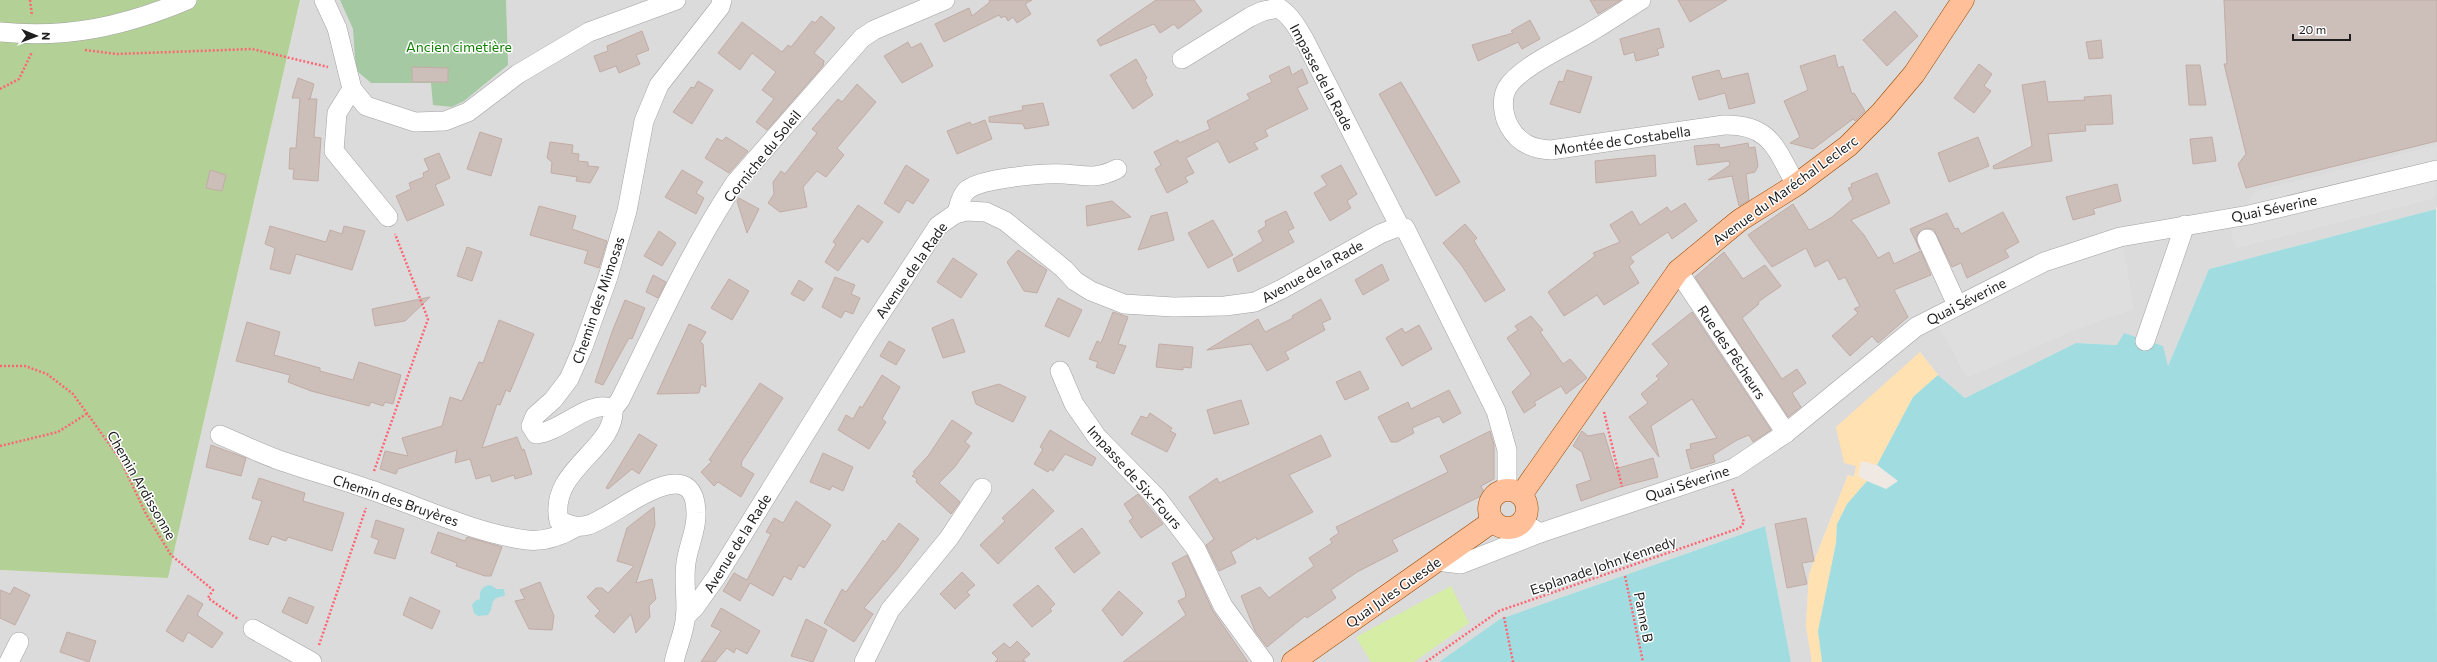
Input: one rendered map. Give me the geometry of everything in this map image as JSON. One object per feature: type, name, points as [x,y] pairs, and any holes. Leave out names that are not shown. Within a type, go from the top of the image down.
[{"type":"main road","name":"Avenue du Maréchal Leclerc","points":[[1514,487],[1592,394],[1678,271],[1740,220],[1796,184],[1848,146],[1882,113],[1914,74],[1963,0]]},
{"type":"main road","points":[[1514,487],[1527,506],[1531,527],[1517,526],[1504,528],[1493,521],[1488,510],[1491,498],[1495,494],[1514,487]]},
{"type":"main road","name":"Quai Jules Guesde","points":[[1293,662],[1493,521]]},
{"type":"street","points":[[0,32],[35,36],[120,24],[187,0]]},
{"type":"street","points":[[324,0],[337,28],[352,89],[366,106],[415,122],[445,121],[468,112],[518,74],[589,32],[676,0]]},
{"type":"street","name":"Chemin des Mimosas","points":[[613,409],[605,405],[592,408],[548,433],[536,434],[531,426],[534,416],[552,400],[569,379],[583,347],[619,240],[627,211],[644,121],[659,85],[720,7],[722,0]]},
{"type":"street","name":"Corniche du Soleil","points":[[613,409],[620,400],[682,279],[735,183],[862,38],[874,30],[945,0]]},
{"type":"street","name":"Montée de Costabella","points":[[1641,0],[1534,65],[1511,81],[1504,97],[1504,109],[1506,120],[1516,137],[1531,147],[1556,150],[1724,125],[1748,126],[1759,130],[1770,140],[1796,184]]},
{"type":"street","name":"Impasse de la Rade","points":[[1182,59],[1263,11],[1279,8],[1285,12],[1304,39],[1400,227]]},
{"type":"street","points":[[352,89],[337,113],[334,151],[388,217]]},
{"type":"street","points":[[957,213],[961,198],[965,192],[973,186],[986,182],[1062,174],[1099,176],[1117,169]]},
{"type":"street","name":"Quai Séverine","points":[[1437,561],[1461,564],[1531,527],[1625,503],[1734,468],[1786,433],[1916,327],[2044,262],[2120,237],[2249,215],[2437,170]]},
{"type":"street","name":"Avenue de la Rade","points":[[685,616],[695,607],[717,576],[867,334],[938,226],[957,213],[976,211],[997,216],[1064,269],[1075,281],[1091,291],[1124,304],[1159,306],[1225,306],[1255,302],[1380,234],[1400,227]]},
{"type":"street","points":[[2145,341],[2184,225]]},
{"type":"street","points":[[1400,227],[1409,233],[1496,412],[1507,450],[1514,487]]},
{"type":"street","points":[[1927,239],[1957,305]]},
{"type":"street","name":"Rue des Pêcheurs","points":[[1678,271],[1786,433]]},
{"type":"street","name":"Impasse de Six-Fours","points":[[1060,371],[1074,404],[1097,437],[1157,498],[1196,549],[1223,606],[1264,662]]},
{"type":"street","points":[[613,409],[614,417],[609,429],[560,490],[556,507],[559,521],[576,527],[590,525],[658,486],[676,483],[689,490],[696,511],[686,563],[685,616],[674,662]]},
{"type":"street","name":"Chemin des Bruyères","points":[[220,435],[274,458],[370,489],[468,525],[528,540],[556,537],[576,527]]},
{"type":"street","points":[[864,662],[890,610],[949,538],[982,488]]},
{"type":"street","points":[[253,629],[315,655]]},
{"type":"street","points":[[8,662],[19,642]]},
{"type":"path","points":[[0,89],[19,79],[35,44],[35,36]]},
{"type":"path","points":[[79,50],[116,54],[252,49],[314,65],[347,71]]},
{"type":"path","points":[[315,655],[364,515],[374,474],[428,319],[388,217]]},
{"type":"path","name":"Chemin Ardissonne","points":[[0,366],[25,366],[46,374],[73,394],[120,459],[146,514],[171,555],[213,590],[208,598],[253,629]]},
{"type":"path","points":[[1592,394],[1603,404],[1625,503]]},
{"type":"path","points":[[0,446],[58,432],[88,413]]},
{"type":"path","name":"Esplanade John Kennedy","points":[[1426,662],[1499,611],[1740,528],[1744,522],[1726,471]]},
{"type":"path","name":"Panne B","points":[[1625,576],[1642,662]]},
{"type":"path","points":[[1504,617],[1513,662]]},
{"type":"shaded area","points":[[300,0],[2437,0],[2437,206],[2436,209],[2209,269],[2168,366],[2117,345],[2076,343],[1965,398],[1938,375],[1920,352],[1856,466],[1854,477],[1848,475],[1809,574],[1806,626],[1812,662],[1791,662],[1765,526],[1500,619],[1439,662],[0,662],[0,570],[168,578]]},
{"type":"shaded area","points":[[2437,145],[2435,198],[2236,248],[2231,233],[2254,192]]},
{"type":"shaded area","points":[[2123,247],[2134,309],[2072,331],[1967,378],[1939,326],[2047,271]]},
{"type":"green space","points":[[0,0],[300,0],[168,578],[0,570]]},
{"type":"green space","name":"Ancien cimetière","points":[[340,0],[506,0],[508,65],[464,101],[452,107],[433,105],[431,83],[371,83],[356,70],[353,29]]},
{"type":"green space","points":[[1451,586],[1469,623],[1414,662],[1371,662],[1356,637]]},
{"type":"sand","points":[[1920,352],[1938,375],[1913,397],[1877,465],[1861,461],[1858,476],[1867,481],[1847,504],[1837,524],[1836,543],[1818,631],[1822,662],[1812,662],[1806,626],[1809,574],[1848,475],[1854,477],[1856,466],[1844,463],[1836,427]]},
{"type":"water","points":[[2436,209],[2437,662],[1822,662],[1818,631],[1836,543],[1837,524],[1847,504],[1867,481],[1886,489],[1898,481],[1877,465],[1913,397],[1938,375],[1965,398],[2076,343],[2117,345],[2124,333],[2163,346],[2168,366],[2209,269]]},
{"type":"water","points":[[1765,526],[1791,662],[1439,662],[1500,619]]},
{"type":"water","points":[[490,585],[497,589],[504,589],[505,596],[494,600],[488,615],[478,616],[474,613],[472,605],[475,601],[480,599],[480,594],[483,588]]},
{"type":"building","points":[[989,0],[1032,0],[1025,4],[1031,14],[1017,23],[1013,17],[1008,21],[1005,16],[1001,18],[999,15],[944,42],[935,24],[969,8],[972,16],[990,2]]},
{"type":"building","points":[[1156,0],[1194,0],[1202,11],[1178,29],[1174,24],[1160,33],[1154,24],[1100,46],[1097,40]]},
{"type":"building","points":[[1590,0],[1621,0],[1598,14]]},
{"type":"building","points":[[1678,0],[1727,0],[1690,22]]},
{"type":"building","points":[[2224,0],[2437,0],[2437,141],[2246,188],[2238,164],[2246,154],[2224,64],[2227,64]]},
{"type":"building","points":[[1895,11],[1918,36],[1887,66],[1863,40]]},
{"type":"building","points":[[821,16],[835,28],[814,53],[824,61],[823,66],[767,130],[756,122],[774,99],[762,90],[776,72],[752,53],[740,70],[718,53],[742,22],[782,52],[788,45],[791,47],[812,21],[815,23]]},
{"type":"building","points":[[1530,20],[1540,39],[1522,49],[1518,42],[1478,61],[1472,45],[1513,33],[1511,31]]},
{"type":"building","points":[[1659,28],[1664,47],[1657,49],[1659,55],[1636,61],[1634,52],[1624,55],[1620,39]]},
{"type":"building","points":[[642,31],[649,50],[636,55],[640,64],[619,73],[616,66],[600,72],[594,56],[608,51],[607,46]]},
{"type":"building","points":[[2101,40],[2103,58],[2089,59],[2086,42]]},
{"type":"building","points":[[908,42],[911,48],[921,43],[933,66],[902,83],[884,56]]},
{"type":"building","points":[[1835,55],[1838,68],[1843,66],[1852,94],[1854,93],[1865,111],[1855,121],[1853,119],[1813,149],[1790,143],[1800,137],[1784,101],[1808,90],[1800,66]]},
{"type":"building","points":[[1136,59],[1147,78],[1145,80],[1153,95],[1133,109],[1110,75]]},
{"type":"building","points":[[1979,64],[1992,74],[1984,86],[1991,91],[1974,113],[1954,98]]},
{"type":"building","points":[[2186,65],[2200,65],[2206,105],[2189,105]]},
{"type":"building","points":[[1289,66],[1292,75],[1302,69],[1308,83],[1297,88],[1308,109],[1265,130],[1268,136],[1254,143],[1258,149],[1229,163],[1218,141],[1186,158],[1194,173],[1185,177],[1188,182],[1167,193],[1155,169],[1161,165],[1154,152],[1178,140],[1179,143],[1210,129],[1207,121],[1250,99],[1247,94],[1272,82],[1269,76]]},
{"type":"building","points":[[412,67],[448,68],[448,82],[412,82]]},
{"type":"building","points":[[1567,70],[1592,77],[1580,113],[1550,104],[1559,81],[1563,82]]},
{"type":"building","points":[[1719,70],[1722,79],[1748,73],[1755,103],[1729,109],[1725,93],[1699,100],[1692,77]]},
{"type":"building","points":[[298,78],[314,84],[310,99],[317,99],[314,137],[321,138],[318,181],[293,179],[294,169],[289,169],[290,148],[296,148],[300,98],[292,98]]},
{"type":"building","points":[[698,81],[713,90],[692,124],[673,112],[691,87],[694,88]]},
{"type":"building","points":[[2045,81],[2048,102],[2085,100],[2084,97],[2111,95],[2113,124],[2085,125],[2086,131],[2048,134],[2052,161],[1994,169],[1993,166],[2032,146],[2022,85]]},
{"type":"building","points":[[1401,82],[1460,182],[1436,196],[1379,94]]},
{"type":"building","points":[[857,84],[876,102],[837,148],[844,155],[826,177],[817,171],[803,187],[807,207],[780,212],[768,203],[774,194],[773,182],[781,171],[785,174],[817,133],[812,129],[838,99],[842,102]]},
{"type":"building","points":[[1043,103],[1049,125],[1025,129],[1023,124],[989,122],[989,117],[1023,110],[1022,106]]},
{"type":"building","points":[[985,120],[992,139],[957,154],[947,131],[970,122],[972,125]]},
{"type":"building","points":[[480,132],[502,139],[491,176],[467,169]]},
{"type":"building","points":[[726,137],[748,151],[729,173],[705,158],[717,138],[722,141]]},
{"type":"building","points":[[1978,137],[1989,166],[1949,182],[1938,153]]},
{"type":"building","points":[[2212,137],[2216,161],[2193,164],[2190,139]]},
{"type":"building","points":[[550,142],[573,145],[572,153],[579,154],[578,161],[588,162],[588,166],[599,167],[590,183],[576,181],[577,177],[551,173],[552,162],[547,158]]},
{"type":"building","points":[[1748,143],[1749,148],[1755,147],[1758,166],[1755,172],[1746,174],[1749,200],[1739,206],[1732,176],[1708,180],[1730,165],[1729,161],[1697,165],[1694,146],[1719,144],[1720,148]]},
{"type":"building","points":[[439,153],[450,178],[435,185],[444,205],[407,221],[396,196],[411,189],[409,183],[424,177],[423,173],[429,170],[424,159]]},
{"type":"building","points":[[1655,155],[1656,176],[1596,183],[1595,161]]},
{"type":"building","points":[[906,165],[929,180],[913,204],[907,200],[899,213],[884,203]]},
{"type":"building","points":[[1341,165],[1357,194],[1347,201],[1351,208],[1330,221],[1314,193],[1327,185],[1321,176]]},
{"type":"building","points":[[210,170],[226,175],[222,191],[206,188]]},
{"type":"building","points":[[682,170],[703,182],[696,193],[704,198],[696,214],[665,197]]},
{"type":"building","points":[[1877,173],[1890,203],[1851,220],[1864,235],[1878,258],[1889,252],[1894,264],[1921,251],[1931,275],[1894,290],[1908,317],[1878,343],[1872,336],[1850,356],[1832,336],[1858,313],[1854,309],[1860,306],[1845,277],[1839,280],[1828,260],[1815,267],[1806,248],[1772,267],[1748,235],[1793,204],[1809,230],[1812,229],[1832,217],[1853,199],[1848,188],[1852,187],[1851,184]]},
{"type":"building","points":[[2117,184],[2121,201],[2093,209],[2095,214],[2073,220],[2066,197]]},
{"type":"building","points":[[739,198],[759,209],[747,233],[737,201]]},
{"type":"building","points":[[1112,201],[1131,217],[1087,226],[1086,206]]},
{"type":"building","points":[[1685,203],[1697,221],[1672,239],[1668,232],[1630,257],[1634,262],[1629,266],[1639,283],[1604,305],[1597,295],[1564,316],[1548,292],[1595,256],[1593,253],[1620,242],[1610,225],[1632,211],[1640,225],[1667,207],[1671,212]]},
{"type":"building","points":[[858,205],[883,222],[868,243],[862,238],[838,271],[825,262],[836,244],[833,242]]},
{"type":"building","points":[[539,206],[576,216],[572,229],[607,241],[599,268],[584,263],[588,251],[530,235]]},
{"type":"building","points":[[1286,211],[1294,228],[1288,231],[1294,242],[1238,272],[1233,259],[1263,241],[1258,231],[1266,226],[1265,221]]},
{"type":"building","points":[[1167,212],[1174,240],[1138,250],[1151,216]]},
{"type":"building","points":[[2003,212],[2019,242],[2005,250],[2009,257],[1967,278],[1961,263],[1952,267],[1934,230],[1928,228],[1918,233],[1916,238],[1920,250],[1910,229],[1947,213],[1955,229],[1958,228],[1961,234]]},
{"type":"building","points":[[1213,220],[1233,255],[1208,268],[1188,233]]},
{"type":"building","points":[[1465,224],[1477,238],[1474,241],[1505,290],[1485,302],[1462,266],[1443,243]]},
{"type":"building","points":[[270,226],[326,242],[330,230],[342,234],[344,226],[365,231],[352,270],[296,254],[290,274],[270,269],[275,248],[265,244]]},
{"type":"building","points":[[659,231],[676,243],[662,266],[644,256]]},
{"type":"building","points":[[467,247],[482,252],[472,281],[457,276]]},
{"type":"building","points":[[1018,250],[1047,270],[1037,293],[1024,291],[1007,262]]},
{"type":"building","points":[[1724,252],[1743,279],[1765,265],[1781,286],[1758,302],[1759,304],[1742,318],[1782,379],[1797,369],[1806,383],[1792,393],[1801,407],[1788,417],[1695,277]]},
{"type":"building","points":[[953,258],[977,274],[961,298],[937,282]]},
{"type":"building","points":[[1382,264],[1389,280],[1363,295],[1355,280]]},
{"type":"building","points":[[653,275],[666,282],[658,298],[646,292]]},
{"type":"building","points":[[835,277],[855,285],[851,294],[860,298],[853,314],[845,311],[841,318],[822,307]]},
{"type":"building","points":[[729,279],[749,291],[732,320],[711,308]]},
{"type":"building","points":[[799,280],[813,289],[804,301],[791,294]]},
{"type":"building","points":[[430,297],[405,321],[375,326],[372,309]]},
{"type":"building","points":[[1058,298],[1082,310],[1069,337],[1045,326]]},
{"type":"building","points":[[1321,299],[1331,319],[1322,323],[1325,330],[1285,352],[1289,359],[1267,371],[1251,344],[1207,350],[1258,319],[1265,332],[1293,318],[1292,316]]},
{"type":"building","points":[[625,300],[645,308],[632,339],[629,338],[603,385],[595,382],[612,332]]},
{"type":"building","points":[[1113,312],[1128,317],[1118,344],[1126,346],[1114,374],[1096,367],[1098,362],[1089,359],[1097,341],[1101,343]]},
{"type":"building","points":[[1692,312],[1771,430],[1753,442],[1749,435],[1737,440],[1713,455],[1715,462],[1691,469],[1686,450],[1691,449],[1690,444],[1717,438],[1692,399],[1651,426],[1659,457],[1629,417],[1648,403],[1641,394],[1659,379],[1656,376],[1669,364],[1652,344]]},
{"type":"building","points":[[1531,316],[1543,330],[1540,332],[1563,364],[1570,359],[1587,378],[1566,394],[1561,386],[1534,402],[1536,405],[1524,413],[1512,392],[1531,374],[1507,338],[1518,330],[1515,326]]},
{"type":"building","points":[[953,319],[965,352],[943,358],[932,328]]},
{"type":"building","points":[[499,320],[534,334],[510,392],[506,390],[500,405],[497,404],[482,448],[517,437],[522,450],[524,449],[532,474],[515,479],[514,475],[492,482],[490,475],[476,479],[470,459],[455,463],[457,450],[398,469],[396,474],[380,469],[385,451],[408,456],[402,438],[442,426],[450,397],[462,401],[479,362],[483,363]]},
{"type":"building","points":[[247,322],[280,332],[274,355],[320,368],[320,371],[353,380],[359,362],[401,375],[393,404],[385,402],[383,406],[371,402],[369,406],[311,391],[288,382],[290,375],[236,361]]},
{"type":"building","points":[[689,324],[706,332],[700,342],[703,344],[706,387],[701,384],[699,393],[657,394]]},
{"type":"building","points":[[1419,325],[1432,349],[1402,366],[1386,338],[1402,328],[1405,333]]},
{"type":"building","points":[[889,341],[905,350],[896,365],[880,356]]},
{"type":"building","points":[[1159,344],[1193,347],[1191,368],[1183,367],[1183,370],[1156,367]]},
{"type":"building","points":[[1360,371],[1369,389],[1345,400],[1336,382]]},
{"type":"building","points":[[882,375],[900,387],[882,419],[886,422],[869,449],[838,430],[846,415],[853,419],[860,406],[862,408]]},
{"type":"building","points":[[760,383],[783,398],[742,461],[741,466],[754,474],[741,497],[718,482],[714,486],[701,472],[712,461],[709,460]]},
{"type":"building","points":[[999,384],[1026,397],[1013,422],[976,404],[972,392]]},
{"type":"building","points":[[1449,390],[1461,413],[1443,423],[1439,416],[1412,428],[1414,433],[1397,442],[1391,442],[1378,417],[1408,402],[1411,409]]},
{"type":"building","points":[[1241,400],[1249,424],[1214,434],[1207,410]]},
{"type":"building","points":[[1150,413],[1172,428],[1170,431],[1176,434],[1167,452],[1131,434],[1141,416],[1147,418]]},
{"type":"building","points":[[952,420],[972,433],[965,442],[970,446],[954,468],[939,483],[960,502],[951,514],[916,482],[917,479],[912,476],[915,473],[913,472],[928,456]]},
{"type":"building","points":[[1050,430],[1096,458],[1092,466],[1065,454],[1053,471],[1050,469],[1048,472],[1034,464],[1043,449],[1040,447]]},
{"type":"building","points":[[1490,431],[1494,445],[1494,479],[1481,486],[1485,494],[1392,540],[1398,551],[1357,572],[1331,590],[1336,598],[1307,618],[1305,616],[1267,647],[1255,631],[1241,596],[1260,587],[1269,598],[1314,566],[1309,558],[1332,543],[1330,539],[1339,533],[1336,527],[1448,472],[1440,456]]},
{"type":"building","points":[[1582,431],[1588,436],[1604,433],[1615,469],[1653,458],[1658,477],[1620,487],[1581,501],[1576,485],[1591,480],[1582,452],[1573,446]]},
{"type":"building","points":[[639,434],[657,445],[639,474],[632,469],[608,489],[606,488]]},
{"type":"building","points":[[1321,435],[1331,456],[1289,475],[1313,512],[1257,540],[1256,537],[1231,552],[1236,563],[1219,571],[1206,545],[1214,539],[1189,497],[1217,478],[1219,483]]},
{"type":"building","points":[[211,445],[246,458],[241,476],[206,467]]},
{"type":"building","points":[[823,453],[853,467],[843,491],[832,486],[830,490],[810,482]]},
{"type":"building","points":[[259,478],[305,493],[303,501],[344,513],[332,551],[288,537],[286,541],[272,536],[268,545],[249,539],[262,501],[252,498]]},
{"type":"building","points":[[1033,489],[1054,511],[998,564],[980,545],[1005,521],[1002,518]]},
{"type":"building","points":[[1138,494],[1163,524],[1141,538],[1129,521],[1133,518],[1124,504]]},
{"type":"building","points":[[796,501],[831,525],[804,568],[799,565],[791,580],[784,576],[773,596],[750,583],[740,601],[723,591],[734,573],[747,580],[771,534],[766,532],[774,518],[783,523]]},
{"type":"building","points":[[654,507],[655,525],[636,583],[652,579],[656,599],[649,606],[650,617],[636,633],[631,614],[614,633],[595,616],[600,611],[587,597],[596,588],[602,588],[608,593],[634,566],[617,561],[627,528]]},
{"type":"building","points":[[1806,518],[1814,561],[1802,563],[1807,584],[1787,588],[1775,524]]},
{"type":"building","points":[[376,520],[404,529],[395,559],[374,553],[379,540],[371,537]]},
{"type":"building","points":[[899,523],[919,539],[898,568],[864,608],[873,614],[854,642],[824,623],[842,589],[846,592],[883,540],[885,542]]},
{"type":"building","points":[[1082,528],[1100,553],[1074,573],[1055,548]]},
{"type":"building","points":[[438,532],[465,541],[467,537],[502,547],[491,576],[485,576],[456,566],[457,563],[431,553]]},
{"type":"building","points":[[1187,555],[1213,611],[1248,662],[1123,662],[1186,615],[1178,601],[1186,597],[1185,591],[1172,563]]},
{"type":"building","points":[[962,572],[975,585],[967,592],[970,595],[955,609],[940,594]]},
{"type":"building","points":[[540,582],[554,616],[552,630],[529,629],[515,601],[525,599],[520,590]]},
{"type":"building","points":[[1038,585],[1055,604],[1050,609],[1052,611],[1032,627],[1013,605]]},
{"type":"building","points":[[14,587],[30,595],[15,625],[0,618],[0,590],[10,594]]},
{"type":"building","points":[[1119,591],[1143,613],[1122,636],[1102,610]]},
{"type":"building","points":[[188,595],[203,604],[197,615],[223,633],[212,648],[188,632],[183,642],[166,631]]},
{"type":"building","points":[[289,597],[314,607],[307,624],[282,612]]},
{"type":"building","points":[[410,597],[440,611],[432,629],[403,615]]},
{"type":"building","points":[[721,608],[760,631],[747,654],[736,648],[734,653],[727,648],[715,662],[701,662],[721,631],[711,626]]},
{"type":"building","points":[[806,619],[827,630],[813,662],[791,656]]},
{"type":"building","points":[[67,632],[96,641],[89,662],[60,652]]},
{"type":"building","points":[[1017,641],[1030,654],[1023,660],[1026,662],[995,662],[998,659],[992,653],[1004,643],[1010,648]]}]
